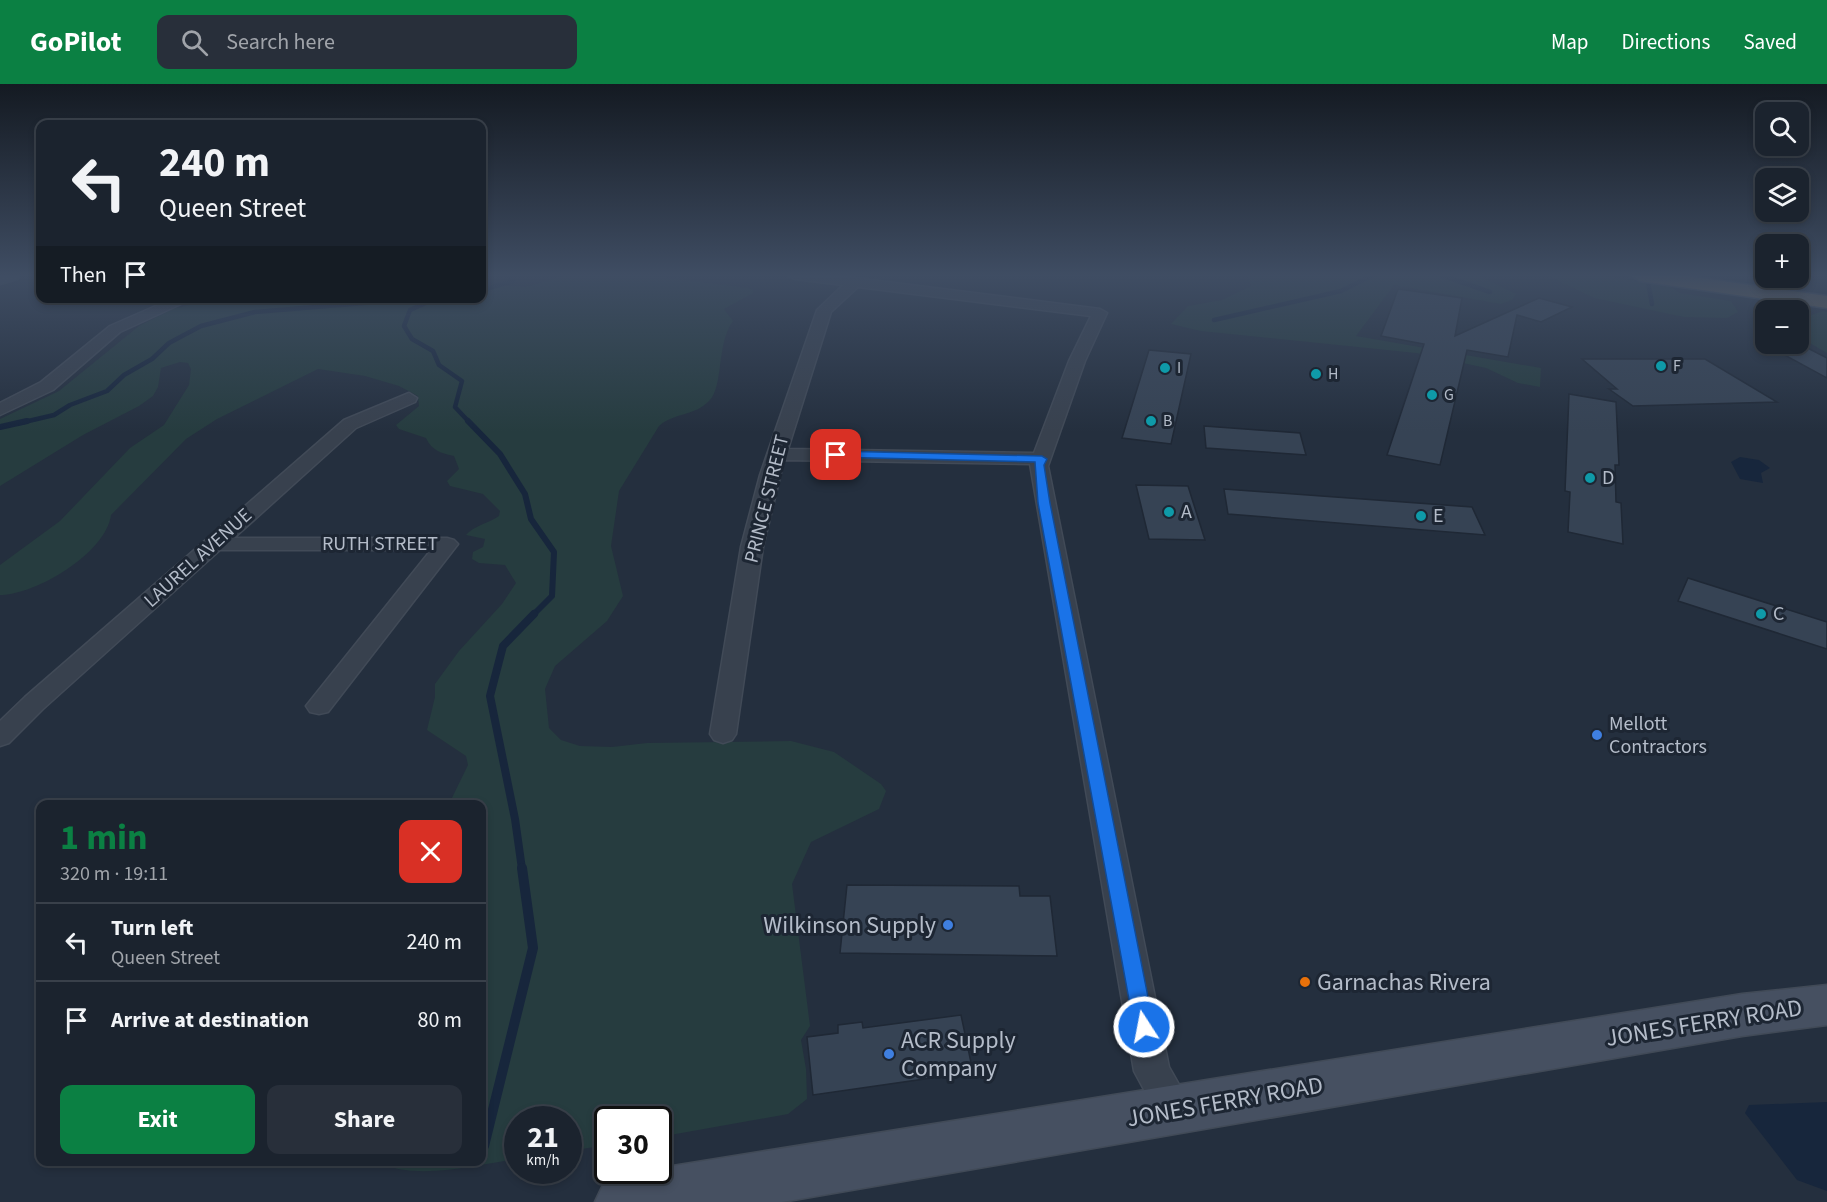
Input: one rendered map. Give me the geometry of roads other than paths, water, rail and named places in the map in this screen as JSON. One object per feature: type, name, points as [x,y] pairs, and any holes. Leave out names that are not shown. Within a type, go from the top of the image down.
[{"type":"main road","name":"JONES FERRY ROAD","points":[[623,1202],[1742,1015],[1827,1005]]},
{"type":"street","points":[[0,410],[47,386],[119,327]]},
{"type":"street","name":"PRINCE STREET","points":[[723,734],[752,547],[777,454],[818,327]]},
{"type":"street","points":[[1093,327],[1077,361],[1039,465],[1046,514],[1152,1071],[1175,1111]]},
{"type":"street","name":"LAUREL AVENUE","points":[[0,738],[34,703],[350,424],[410,398]]},
{"type":"street","points":[[777,454],[1042,459]]},
{"type":"street","name":"RUTH STREET","points":[[214,544],[447,543],[319,706]]},
{"type":"water","points":[[1740,457],[1759,460],[1770,468],[1761,473],[1763,483],[1740,479],[1731,462]]},
{"type":"water","points":[[1827,1102],[1827,1191],[1797,1180],[1745,1113],[1749,1105]]},
{"type":"waterway","points":[[20,423],[54,415],[70,405],[107,391],[124,375],[152,359],[169,343],[199,327]]},
{"type":"waterway","points":[[405,327],[412,339],[433,351],[439,365],[462,381],[455,407],[470,423]]},
{"type":"waterway","points":[[0,427],[27,421]]},
{"type":"waterway","points":[[468,421],[500,454],[525,494],[531,519],[554,552],[552,596],[534,614]]},
{"type":"waterway","points":[[522,869],[515,819],[490,696],[503,646],[534,614]]},
{"type":"waterway","points":[[486,1138],[533,948],[522,868]]},
{"type":"place","name":"F","points":[[1661,366]]},
{"type":"place","name":"I","points":[[1165,368]]},
{"type":"place","name":"H","points":[[1316,374]]},
{"type":"place","name":"G","points":[[1432,395]]},
{"type":"place","name":"B","points":[[1151,421]]},
{"type":"place","name":"D","points":[[1590,478]]},
{"type":"place","name":"A","points":[[1169,512]]},
{"type":"place","name":"E","points":[[1421,516]]},
{"type":"place","name":"C","points":[[1761,614]]},
{"type":"place","name":"Mellott Contractors","points":[[1597,735]]},
{"type":"place","name":"Wilkinson Supply","points":[[948,925]]},
{"type":"place","name":"Garnachas Rivera","points":[[1305,982]]},
{"type":"place","name":"ACR Supply Company","points":[[889,1054]]}]
